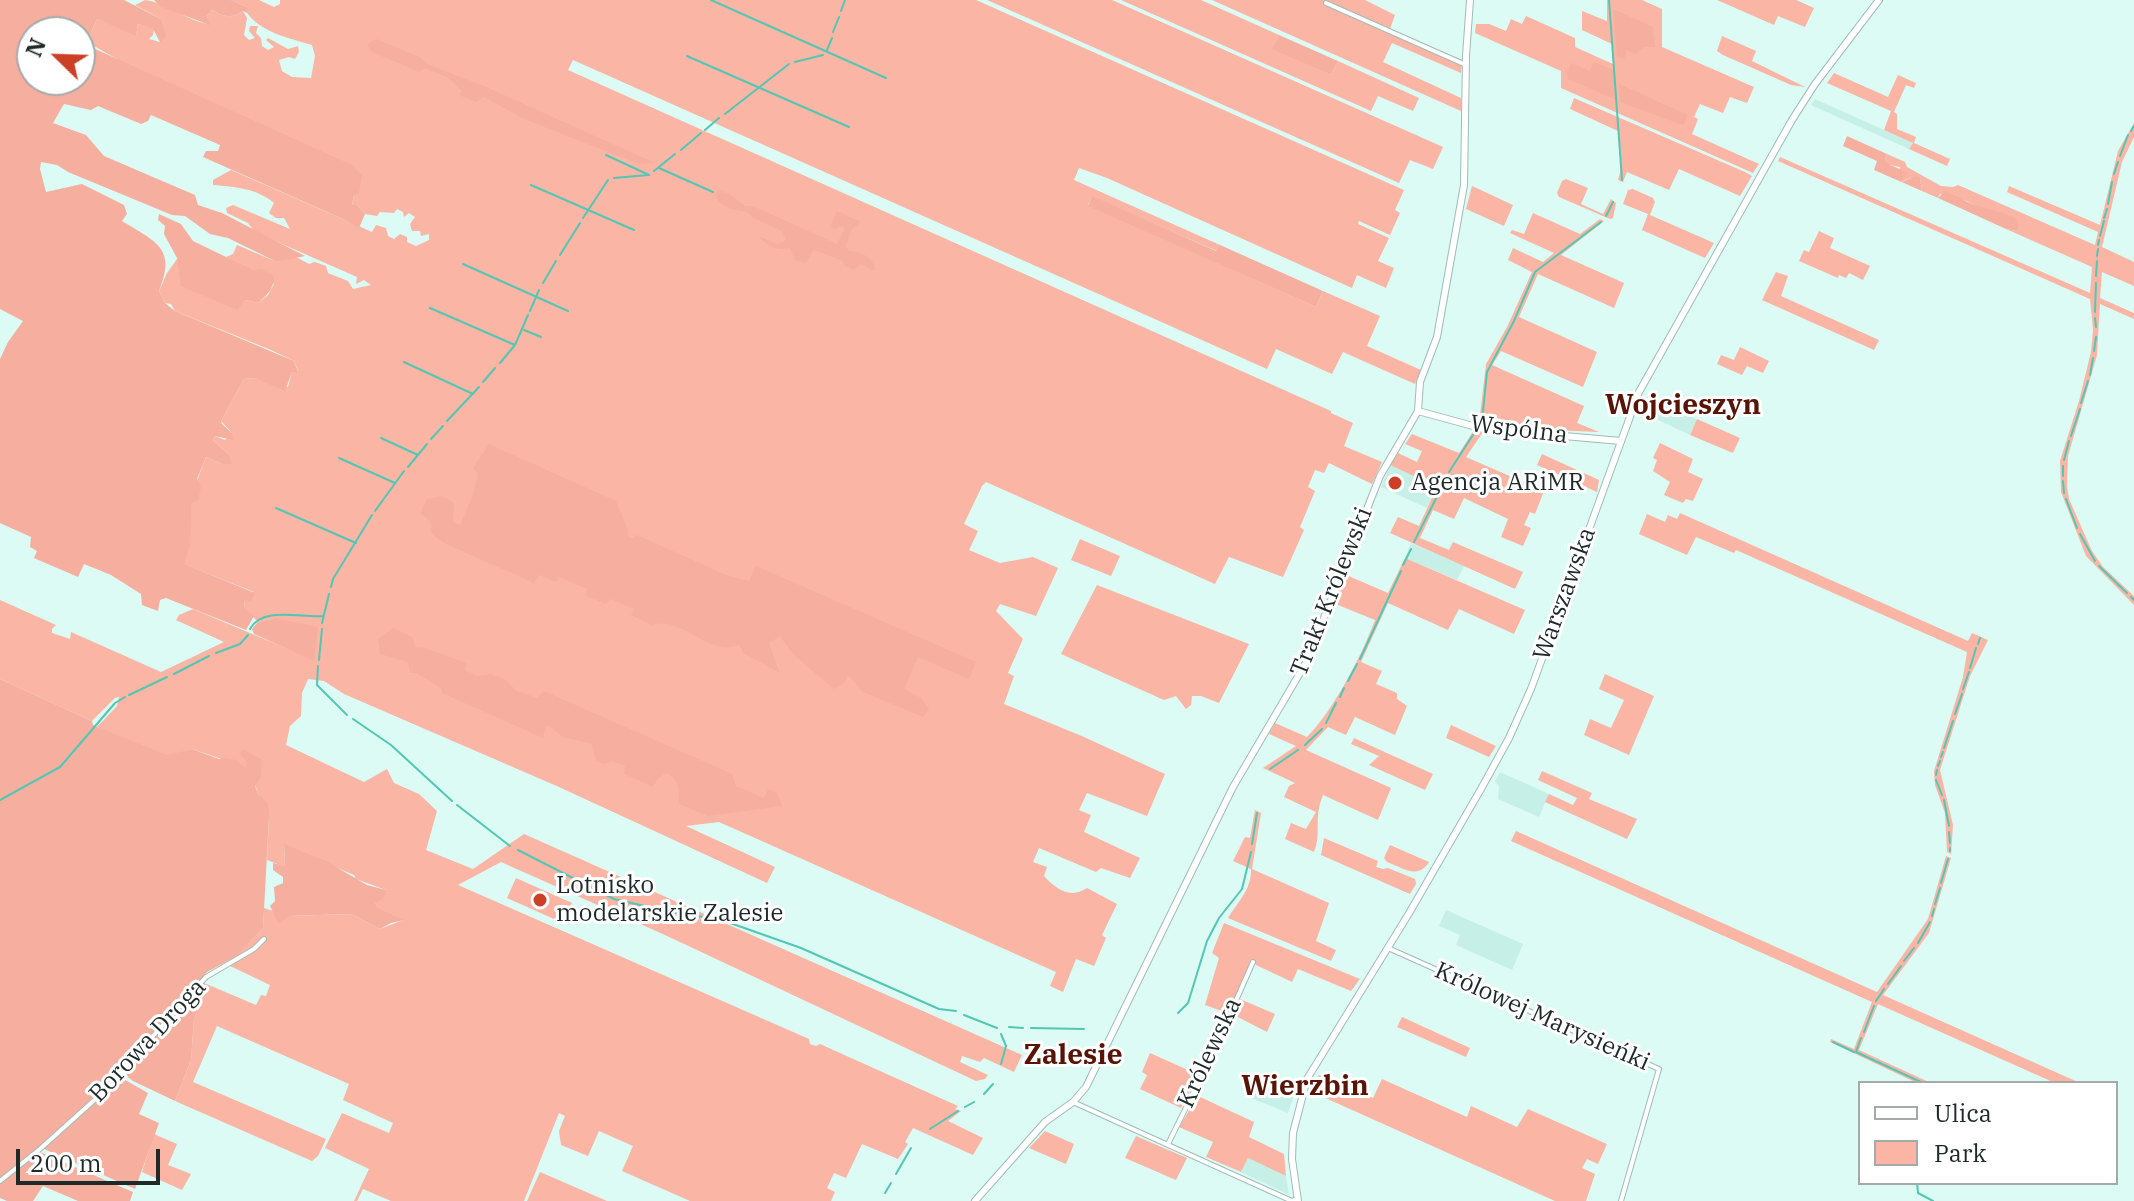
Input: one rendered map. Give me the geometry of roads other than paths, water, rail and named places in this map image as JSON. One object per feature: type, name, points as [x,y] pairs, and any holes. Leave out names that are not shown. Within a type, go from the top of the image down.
[{"type":"street","name":"Trakt Królewski","points":[[975,1201],[1045,1122],[1073,1102],[1086,1087],[1237,779],[1307,661],[1380,476],[1418,411],[1420,382],[1437,337],[1464,185],[1470,0]]},
{"type":"street","name":"Warszawska","points":[[1298,1200],[1292,1159],[1294,1125],[1304,1089],[1319,1057],[1388,948],[1481,789],[1520,715],[1648,374],[1792,120],[1815,84],[1879,0]]},
{"type":"street","points":[[1326,3],[1466,65]]},
{"type":"street","name":"Wspólna","points":[[1418,411],[1484,429],[1621,441]]},
{"type":"street","name":"Borowa Droga","points":[[0,1181],[100,1095],[206,977],[254,949],[264,939]]},
{"type":"street","name":"Królowej Marysieńki","points":[[1388,948],[1659,1069],[1621,1201]]},
{"type":"street","name":"Królewska","points":[[1167,1145],[1253,962]]},
{"type":"street","points":[[1073,1102],[1292,1201],[1298,1200]]},
{"type":"waterway","points":[[711,0],[886,78]]},
{"type":"waterway","points":[[841,11],[845,0]]},
{"type":"waterway","points":[[1609,0],[1622,180]]},
{"type":"waterway","points":[[833,32],[839,17]]},
{"type":"waterway","points":[[827,50],[832,38]]},
{"type":"waterway","points":[[795,62],[823,55]]},
{"type":"waterway","points":[[687,56],[849,127]]},
{"type":"waterway","points":[[725,114],[789,64]]},
{"type":"waterway","points":[[705,130],[719,118]]},
{"type":"waterway","points":[[2131,131],[2134,126]]},
{"type":"waterway","points":[[681,150],[701,133]]},
{"type":"waterway","points":[[2120,156],[2128,135]]},
{"type":"waterway","points":[[654,171],[675,154]]},
{"type":"waterway","points":[[606,155],[649,175]]},
{"type":"waterway","points":[[2114,174],[2118,162]]},
{"type":"waterway","points":[[659,168],[713,192]]},
{"type":"waterway","points":[[614,178],[648,175]]},
{"type":"waterway","points":[[583,218],[608,180]]},
{"type":"waterway","points":[[2108,204],[2112,182]]},
{"type":"waterway","points":[[531,185],[634,230]]},
{"type":"waterway","points":[[1606,216],[1613,202]]},
{"type":"waterway","points":[[2104,218],[2107,209]]},
{"type":"waterway","points":[[2100,236],[2104,221]]},
{"type":"waterway","points":[[1449,472],[1482,421],[1487,372],[1535,272],[1601,222]]},
{"type":"waterway","points":[[560,255],[580,223]]},
{"type":"waterway","points":[[2098,245],[2099,240]]},
{"type":"waterway","points":[[2097,256],[2098,249]]},
{"type":"waterway","points":[[543,283],[556,261]]},
{"type":"waterway","points":[[2096,276],[2097,261]]},
{"type":"waterway","points":[[463,264],[568,311]]},
{"type":"waterway","points":[[2095,312],[2096,283]]},
{"type":"waterway","points":[[530,311],[539,290]]},
{"type":"waterway","points":[[430,308],[515,345]]},
{"type":"waterway","points":[[500,363],[515,345],[528,315]]},
{"type":"waterway","points":[[2095,318],[2096,327]]},
{"type":"waterway","points":[[524,330],[541,337]]},
{"type":"waterway","points":[[2094,351],[2096,337]]},
{"type":"waterway","points":[[2090,375],[2093,358]]},
{"type":"waterway","points":[[404,362],[473,394]]},
{"type":"waterway","points":[[483,382],[495,368]]},
{"type":"waterway","points":[[2081,403],[2088,381]]},
{"type":"waterway","points":[[447,421],[479,387]]},
{"type":"waterway","points":[[2071,436],[2080,409]]},
{"type":"waterway","points":[[431,439],[443,426]]},
{"type":"waterway","points":[[381,438],[418,455]]},
{"type":"waterway","points":[[2064,460],[2069,441]]},
{"type":"waterway","points":[[408,467],[427,444]]},
{"type":"waterway","points":[[339,458],[395,483]]},
{"type":"waterway","points":[[2063,466],[2063,476]]},
{"type":"waterway","points":[[375,511],[404,471]]},
{"type":"waterway","points":[[1414,542],[1446,479]]},
{"type":"waterway","points":[[2063,481],[2064,493]]},
{"type":"waterway","points":[[2066,499],[2077,528]]},
{"type":"waterway","points":[[276,508],[356,543]]},
{"type":"waterway","points":[[331,587],[372,515]]},
{"type":"waterway","points":[[2080,534],[2095,561]]},
{"type":"waterway","points":[[1403,565],[1411,549]]},
{"type":"waterway","points":[[2099,566],[2127,593]]},
{"type":"waterway","points":[[1360,659],[1401,571]]},
{"type":"waterway","points":[[322,623],[329,594]]},
{"type":"waterway","points":[[2131,597],[2134,600]]},
{"type":"waterway","points":[[250,629],[256,622],[273,615],[323,616]]},
{"type":"waterway","points":[[319,660],[322,629]]},
{"type":"waterway","points":[[216,653],[240,644],[248,635]]},
{"type":"waterway","points":[[1978,644],[1980,638]]},
{"type":"waterway","points":[[1970,668],[1976,648]]},
{"type":"waterway","points":[[174,674],[209,656]]},
{"type":"waterway","points":[[1348,681],[1357,664]]},
{"type":"waterway","points":[[318,666],[317,685],[347,715]]},
{"type":"waterway","points":[[1963,689],[1969,672]]},
{"type":"waterway","points":[[129,695],[167,677]]},
{"type":"waterway","points":[[1340,697],[1344,688]]},
{"type":"waterway","points":[[1955,714],[1962,694]]},
{"type":"waterway","points":[[0,800],[60,767],[115,703],[125,697]]},
{"type":"waterway","points":[[1326,723],[1336,703]]},
{"type":"waterway","points":[[353,719],[391,745],[452,801]]},
{"type":"waterway","points":[[1944,748],[1953,721]]},
{"type":"waterway","points":[[1305,745],[1322,729]]},
{"type":"waterway","points":[[1270,769],[1298,750]]},
{"type":"waterway","points":[[1941,757],[1943,752]]},
{"type":"waterway","points":[[1938,766],[1940,761]]},
{"type":"waterway","points":[[1936,775],[1937,770]]},
{"type":"waterway","points":[[1936,780],[1942,795]]},
{"type":"waterway","points":[[1944,800],[1949,826]]},
{"type":"waterway","points":[[457,805],[510,846]]},
{"type":"waterway","points":[[1252,844],[1257,813]]},
{"type":"waterway","points":[[1949,832],[1950,843]]},
{"type":"waterway","points":[[518,850],[614,899],[688,916]]},
{"type":"waterway","points":[[1178,1013],[1188,1003],[1207,941],[1219,918],[1242,889],[1251,852]]},
{"type":"waterway","points":[[1941,883],[1948,859]]},
{"type":"waterway","points":[[1935,904],[1940,888]]},
{"type":"waterway","points":[[1932,916],[1934,909]]},
{"type":"waterway","points":[[695,916],[716,918],[801,948],[939,1009],[956,1011]]},
{"type":"waterway","points":[[1918,943],[1930,922]]},
{"type":"waterway","points":[[1904,961],[1914,948]]},
{"type":"waterway","points":[[1888,984],[1901,966]]},
{"type":"waterway","points":[[1876,1001],[1884,989]]},
{"type":"waterway","points":[[1864,1032],[1874,1006]]},
{"type":"waterway","points":[[964,1015],[997,1028]]},
{"type":"waterway","points":[[1009,1027],[1023,1028]]},
{"type":"waterway","points":[[1031,1028],[1084,1029]]},
{"type":"waterway","points":[[1001,1034],[1006,1046],[1001,1064]]},
{"type":"waterway","points":[[1861,1038],[1856,1052],[1919,1081]]},
{"type":"waterway","points":[[1833,1042],[1854,1052]]},
{"type":"waterway","points":[[984,1094],[993,1084]]},
{"type":"waterway","points":[[965,1107],[974,1102]]},
{"type":"waterway","points":[[930,1129],[958,1111]]},
{"type":"waterway","points":[[896,1174],[911,1148]]},
{"type":"waterway","points":[[885,1193],[891,1183]]},
{"type":"waterway","points":[[1917,1185],[1918,1193],[1933,1201]]},
{"type":"place","name":"Agencja ARiMR","points":[[1395,483]]},
{"type":"place","name":"Lotnisko modelarskie Zalesie","points":[[540,900]]},
{"type":"district","name":"Wojcieszyn","points":[[1683,406]]},
{"type":"district","name":"Zalesie","points":[[1073,1056]]},
{"type":"district","name":"Wierzbin","points":[[1305,1087]]}]
